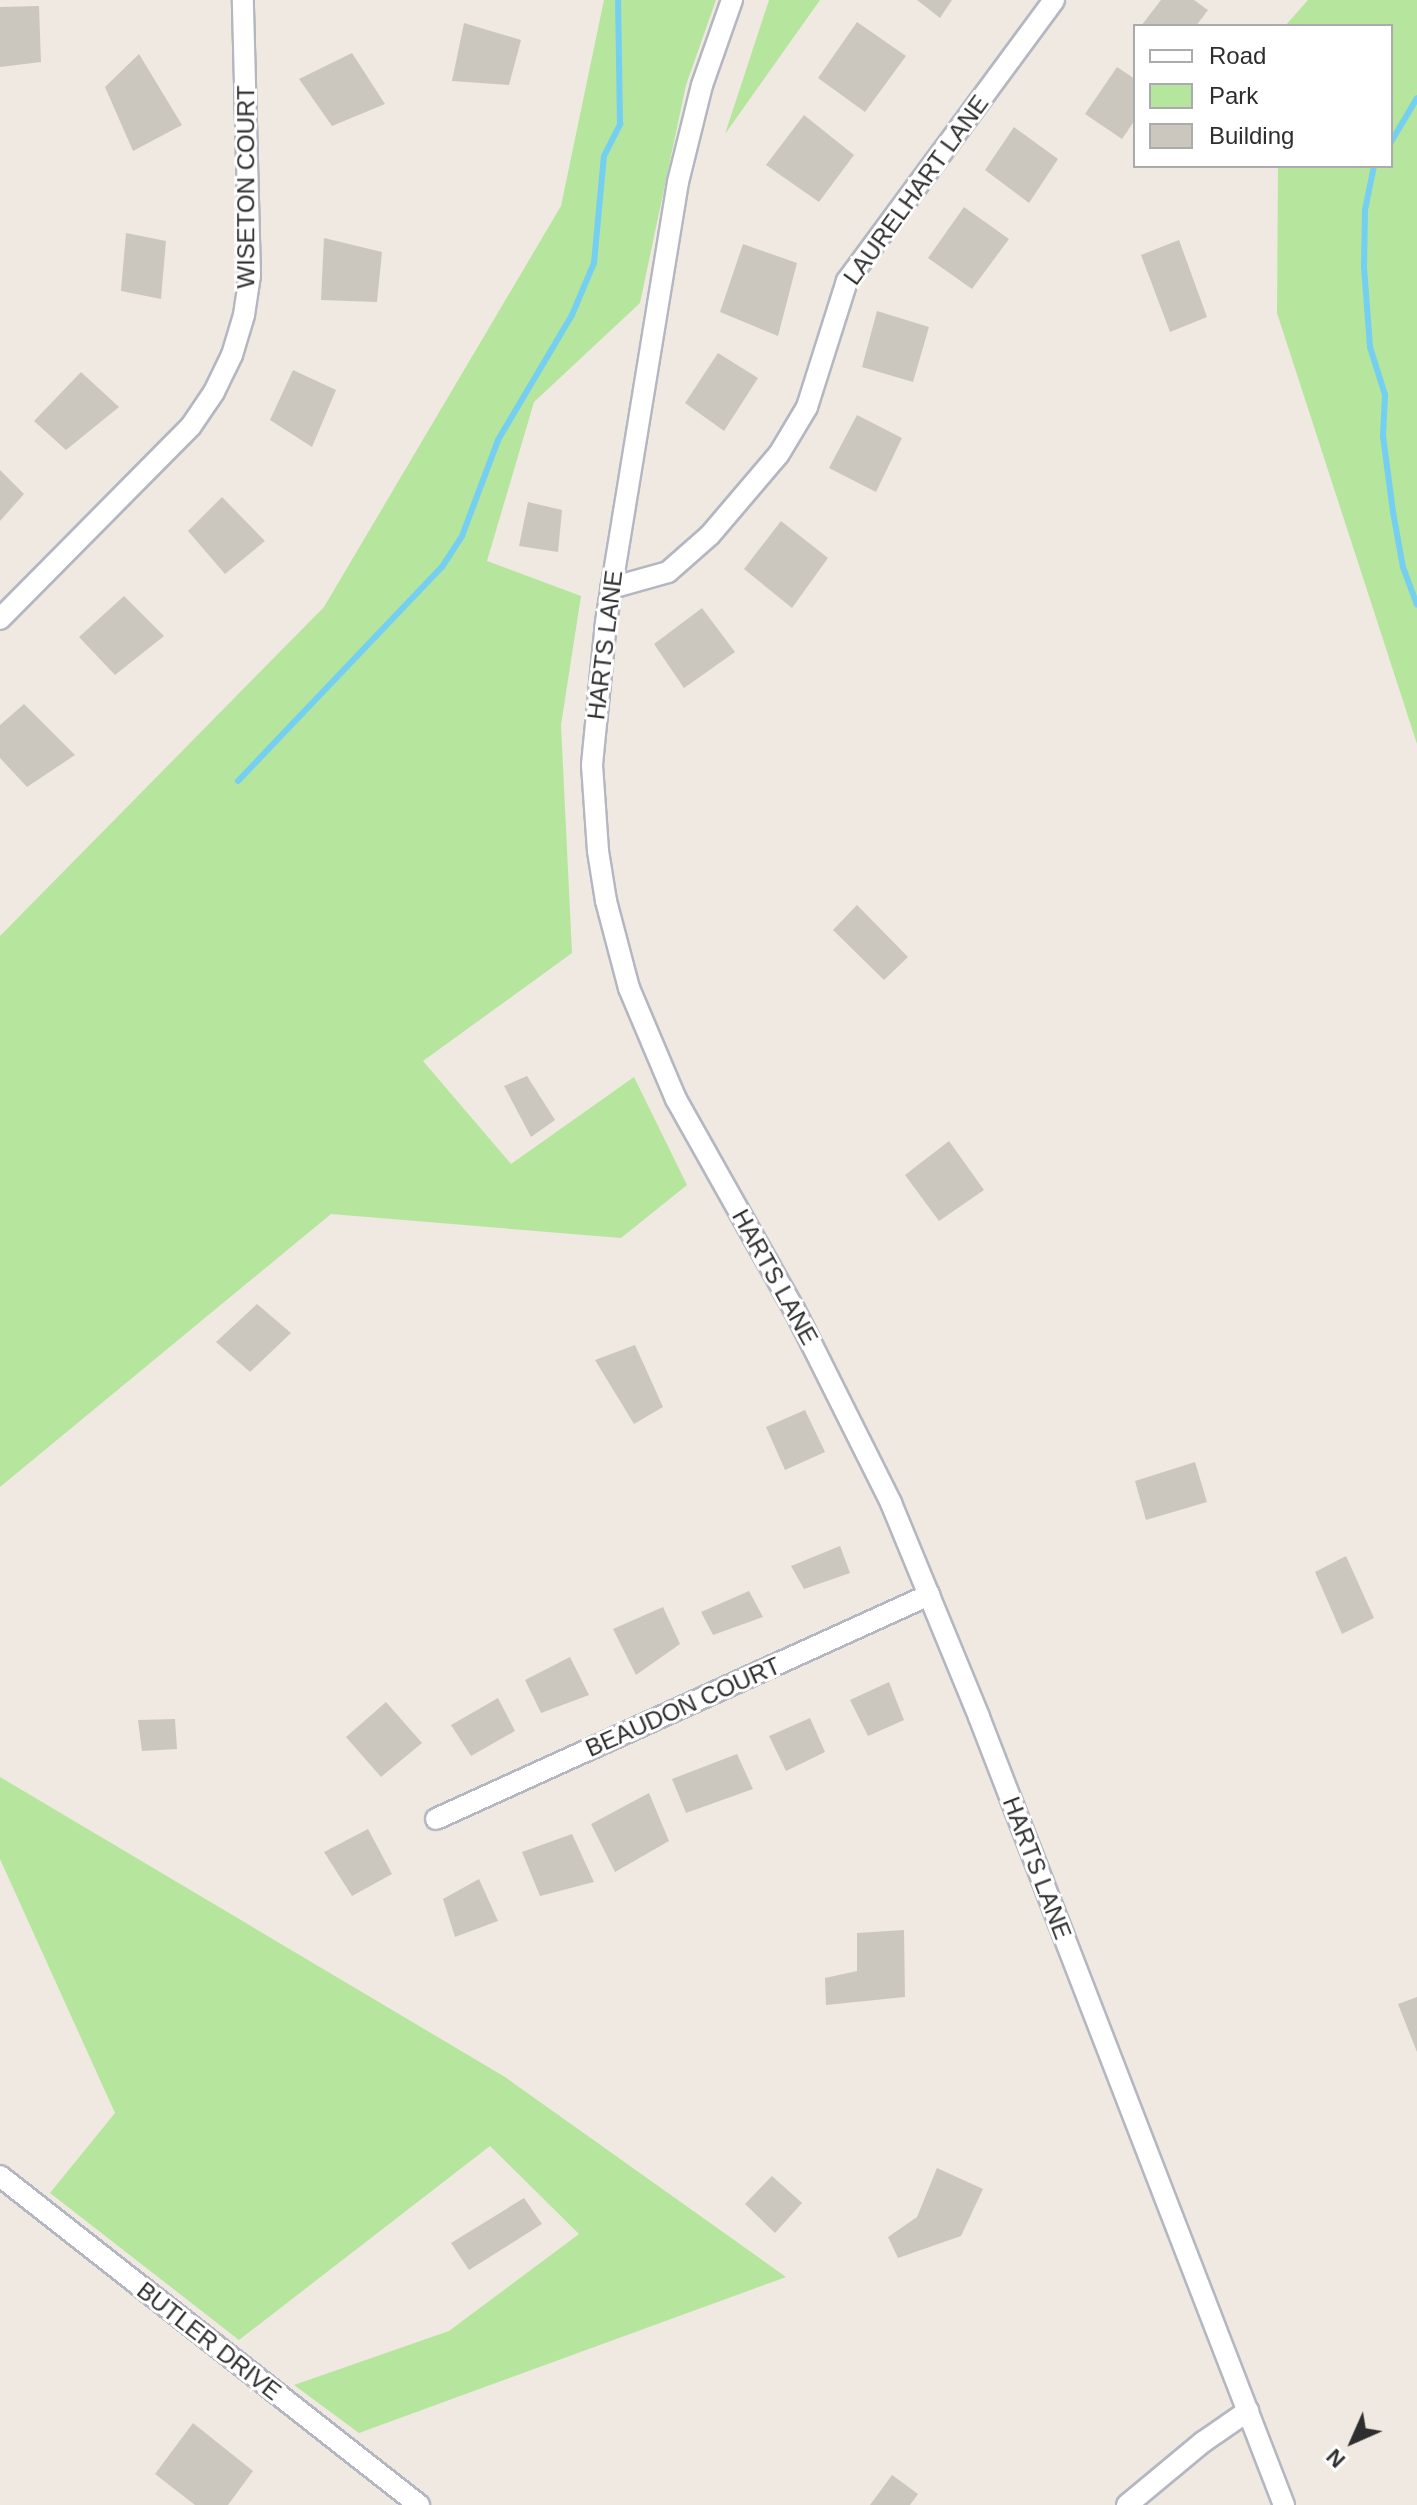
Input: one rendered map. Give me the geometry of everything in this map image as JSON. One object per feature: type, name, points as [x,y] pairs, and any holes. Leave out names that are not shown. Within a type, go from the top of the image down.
[{"type":"street","name":"WISETON COURT","points":[[0,619],[191,426],[214,392],[232,355],[244,315],[250,275],[243,0]]},
{"type":"street","name":"HARTS LANE","points":[[732,0],[702,85],[678,182],[611,588],[594,727],[593,807],[606,901],[629,988],[676,1099],[794,1309],[853,1422],[929,1595],[1284,2505]]},
{"type":"street","name":"LAURELHART LANE","points":[[611,588],[668,572],[710,535],[779,454],[807,407],[847,281],[1054,0]]},
{"type":"street","name":"BEAUDON COURT","points":[[436,1819],[929,1595]]},
{"type":"street","name":"BUTLER DRIVE","points":[[0,2176],[419,2505]]},
{"type":"street","points":[[1127,2505],[1203,2442],[1248,2411]]},
{"type":"green space","points":[[604,0],[716,0],[686,85],[640,303],[534,402],[487,561],[581,596],[561,725],[572,953],[423,1061],[511,1164],[634,1077],[687,1185],[621,1238],[331,1214],[0,1487],[0,936],[324,607],[561,206]]},
{"type":"green space","points":[[769,0],[820,0],[725,134]]},
{"type":"green space","points":[[1308,0],[1417,0],[1417,744],[1277,313],[1278,168],[1393,168],[1393,24],[1287,24]]},
{"type":"green space","points":[[0,1777],[505,2077],[786,2277],[359,2433],[294,2385],[449,2331],[579,2234],[490,2146],[239,2340],[50,2193],[115,2113],[0,1859]]},
{"type":"building","points":[[917,0],[952,0],[940,18]]},
{"type":"building","points":[[1161,0],[1194,0],[1208,10],[1198,24],[1143,24]]},
{"type":"building","points":[[39,6],[41,62],[0,67],[0,7]]},
{"type":"building","points":[[857,22],[906,56],[865,112],[818,78]]},
{"type":"building","points":[[464,23],[521,40],[509,85],[452,81]]},
{"type":"building","points":[[352,53],[385,104],[332,126],[299,79]]},
{"type":"building","points":[[139,54],[182,125],[133,151],[105,87]]},
{"type":"building","points":[[1117,67],[1133,78],[1133,123],[1122,139],[1085,114]]},
{"type":"building","points":[[804,115],[854,155],[819,202],[766,165]]},
{"type":"building","points":[[1014,127],[1058,159],[1029,203],[985,170]]},
{"type":"building","points":[[964,207],[1009,239],[972,289],[928,258]]},
{"type":"building","points":[[126,233],[166,241],[161,299],[121,291]]},
{"type":"building","points":[[324,238],[382,252],[377,302],[321,300]]},
{"type":"building","points":[[1179,240],[1207,317],[1170,332],[1141,255]]},
{"type":"building","points":[[743,244],[797,263],[778,336],[720,312]]},
{"type":"building","points":[[877,311],[929,327],[913,382],[862,367]]},
{"type":"building","points":[[718,353],[758,378],[724,431],[685,403]]},
{"type":"building","points":[[293,370],[336,390],[312,447],[270,420]]},
{"type":"building","points":[[81,372],[119,407],[66,450],[34,421]]},
{"type":"building","points":[[857,415],[902,438],[876,492],[829,468]]},
{"type":"building","points":[[0,470],[24,494],[0,521]]},
{"type":"building","points":[[222,497],[265,541],[225,574],[188,531]]},
{"type":"building","points":[[528,502],[562,510],[558,552],[519,546]]},
{"type":"building","points":[[781,521],[828,558],[792,608],[744,569]]},
{"type":"building","points":[[124,596],[164,636],[115,675],[79,637]]},
{"type":"building","points":[[702,608],[735,652],[684,688],[654,644]]},
{"type":"building","points":[[24,704],[75,755],[27,787],[0,758],[0,725]]},
{"type":"building","points":[[857,905],[908,957],[884,980],[833,930]]},
{"type":"building","points":[[527,1076],[555,1120],[531,1137],[504,1086]]},
{"type":"building","points":[[949,1141],[984,1190],[939,1221],[905,1175]]},
{"type":"building","points":[[257,1304],[291,1333],[250,1372],[216,1342]]},
{"type":"building","points":[[635,1345],[663,1407],[634,1424],[595,1360]]},
{"type":"building","points":[[805,1410],[825,1452],[785,1470],[766,1427]]},
{"type":"building","points":[[1195,1462],[1207,1502],[1146,1520],[1135,1481]]},
{"type":"building","points":[[840,1546],[850,1573],[804,1589],[791,1566]]},
{"type":"building","points":[[1346,1556],[1374,1618],[1342,1634],[1315,1572]]},
{"type":"building","points":[[749,1591],[763,1617],[713,1635],[701,1612]]},
{"type":"building","points":[[663,1607],[680,1644],[636,1675],[613,1629]]},
{"type":"building","points":[[570,1657],[589,1695],[541,1713],[525,1680]]},
{"type":"building","points":[[889,1682],[904,1720],[868,1736],[850,1700]]},
{"type":"building","points":[[498,1698],[515,1731],[471,1756],[451,1725]]},
{"type":"building","points":[[386,1702],[422,1743],[381,1777],[346,1737]]},
{"type":"building","points":[[810,1718],[825,1752],[786,1771],[769,1736]]},
{"type":"building","points":[[175,1719],[177,1749],[142,1751],[138,1720]]},
{"type":"building","points":[[737,1754],[753,1789],[686,1813],[672,1779]]},
{"type":"building","points":[[649,1793],[669,1841],[615,1872],[591,1824]]},
{"type":"building","points":[[368,1829],[392,1874],[352,1896],[324,1852]]},
{"type":"building","points":[[572,1834],[594,1882],[540,1896],[522,1852]]},
{"type":"building","points":[[479,1879],[498,1921],[455,1937],[443,1899]]},
{"type":"building","points":[[904,1930],[905,1997],[826,2005],[825,1978],[857,1971],[857,1933]]},
{"type":"building","points":[[1417,1997],[1417,2052],[1398,2004]]},
{"type":"building","points":[[937,2168],[983,2189],[961,2236],[898,2258],[888,2237],[917,2217]]},
{"type":"building","points":[[772,2176],[802,2203],[775,2233],[745,2204]]},
{"type":"building","points":[[524,2198],[542,2224],[469,2270],[451,2243]]},
{"type":"building","points":[[193,2423],[253,2471],[228,2505],[195,2505],[155,2474]]},
{"type":"building","points":[[892,2475],[918,2494],[910,2505],[870,2505]]},
{"type":"waterway","points":[[238,781],[442,567],[462,536],[498,440],[572,315],[594,263],[604,156],[620,124],[618,0]]},
{"type":"waterway","points":[[1393,139],[1417,98]]},
{"type":"waterway","points":[[1374,168],[1365,210],[1364,267],[1370,347],[1385,395],[1383,436],[1403,567],[1417,605]]}]
